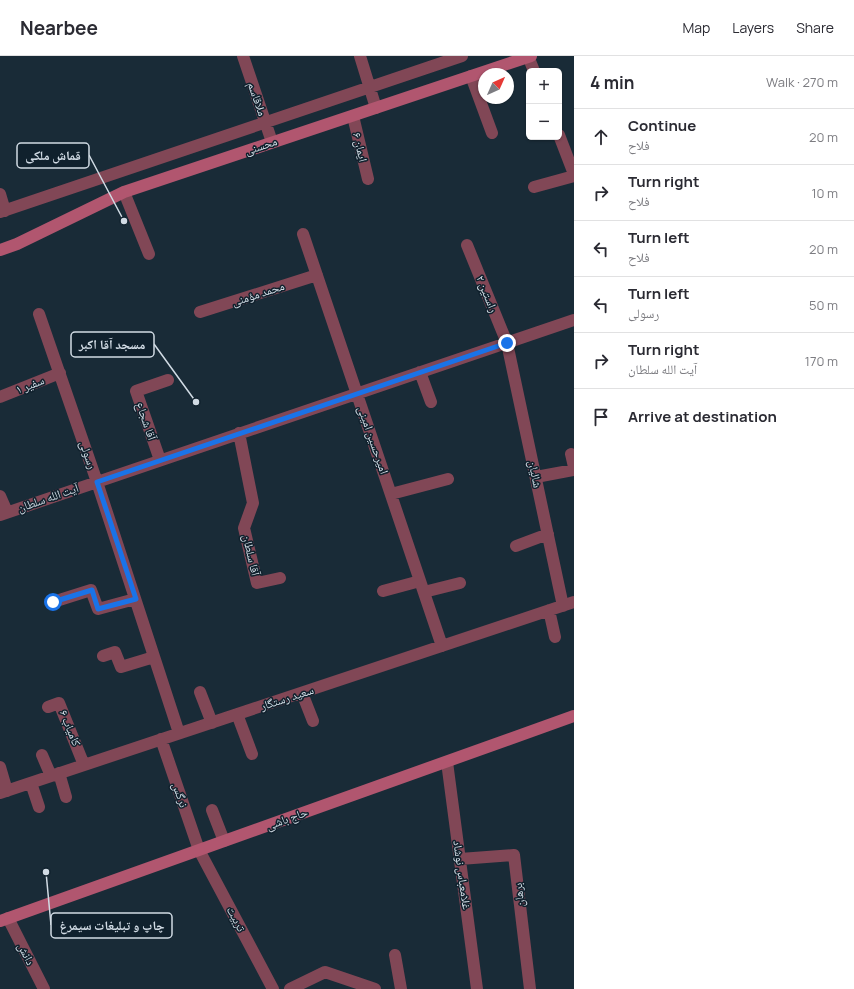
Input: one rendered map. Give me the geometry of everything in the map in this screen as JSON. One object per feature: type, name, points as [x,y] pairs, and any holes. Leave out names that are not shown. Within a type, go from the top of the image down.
[{"type":"street","name":"ملاقاسم","points":[[242,56],[272,142]]},
{"type":"street","points":[[360,56],[376,108]]},
{"type":"street","points":[[0,194],[3,211],[462,56]]},
{"type":"street","name":"محسنی","points":[[0,250],[17,244],[124,192],[529,56],[533,68]]},
{"type":"street","points":[[471,76],[492,133]]},
{"type":"street","name":"ایمان ۶","points":[[353,116],[368,179]]},
{"type":"street","points":[[534,187],[574,175],[561,140]]},
{"type":"street","points":[[124,192],[149,254]]},
{"type":"street","name":"امیرحسین امینی","points":[[303,234],[442,646]]},
{"type":"street","name":"راستین ۲","points":[[467,245],[507,343]]},
{"type":"street","name":"محمد مؤمنی","points":[[200,312],[317,275]]},
{"type":"street","name":"رسولی","points":[[39,314],[97,482],[179,733]]},
{"type":"street","name":"آیت الله سلطان","points":[[3,514],[574,320]]},
{"type":"street","name":"شالیان","points":[[507,343],[548,534],[569,604]]},
{"type":"street","points":[[420,372],[431,402]]},
{"type":"street","name":"سفیر ۱","points":[[0,397],[60,374]]},
{"type":"street","name":"آقا شجاع","points":[[160,460],[136,391],[168,380]]},
{"type":"street","name":"آقا سلطان","points":[[239,434],[254,503],[244,528],[257,583],[280,578]]},
{"type":"street","points":[[536,477],[574,469],[571,454]]},
{"type":"street","points":[[391,494],[448,478]]},
{"type":"street","points":[[0,496],[3,514]]},
{"type":"street","points":[[516,546],[548,534]]},
{"type":"street","points":[[383,591],[460,583]]},
{"type":"street","points":[[53,602],[92,590],[98,609],[136,599]]},
{"type":"street","name":"سعید رستگار","points":[[4,792],[569,604]]},
{"type":"street","points":[[549,610],[555,638]]},
{"type":"street","points":[[103,656],[115,652],[121,667],[154,657]]},
{"type":"street","points":[[200,692],[212,722]]},
{"type":"street","points":[[302,693],[313,721]]},
{"type":"street","name":"کامیاب ۶","points":[[48,707],[60,703],[84,765]]},
{"type":"street","points":[[237,714],[252,754]]},
{"type":"street","name":"حاج باشی","points":[[4,920],[574,716]]},
{"type":"street","name":"نرگس","points":[[162,739],[199,850]]},
{"type":"street","points":[[42,755],[55,775],[66,797]]},
{"type":"street","name":"غلامعباس نوشاد","points":[[447,762],[477,989]]},
{"type":"street","points":[[0,767],[4,792]]},
{"type":"street","points":[[31,783],[39,807]]},
{"type":"street","points":[[212,810],[224,841]]},
{"type":"street","name":"تربیت","points":[[199,850],[268,987]]},
{"type":"street","name":"برهان","points":[[460,859],[514,855],[530,989]]},
{"type":"street","name":"دانش","points":[[4,920],[44,989]]},
{"type":"street","points":[[394,955],[401,989]]},
{"type":"street","points":[[290,989],[325,972],[375,989]]},
{"type":"place","name":"قماش ملکی","points":[[124,221]]},
{"type":"place","name":"مسجد آقا اکبر","points":[[196,402]]},
{"type":"place","name":"چاپ و تبلیغات سیمرغ","points":[[46,872]]},
{"type":"route","points":[[53,602],[92,590],[98,609],[136,599],[97,482],[507,343]]}]
